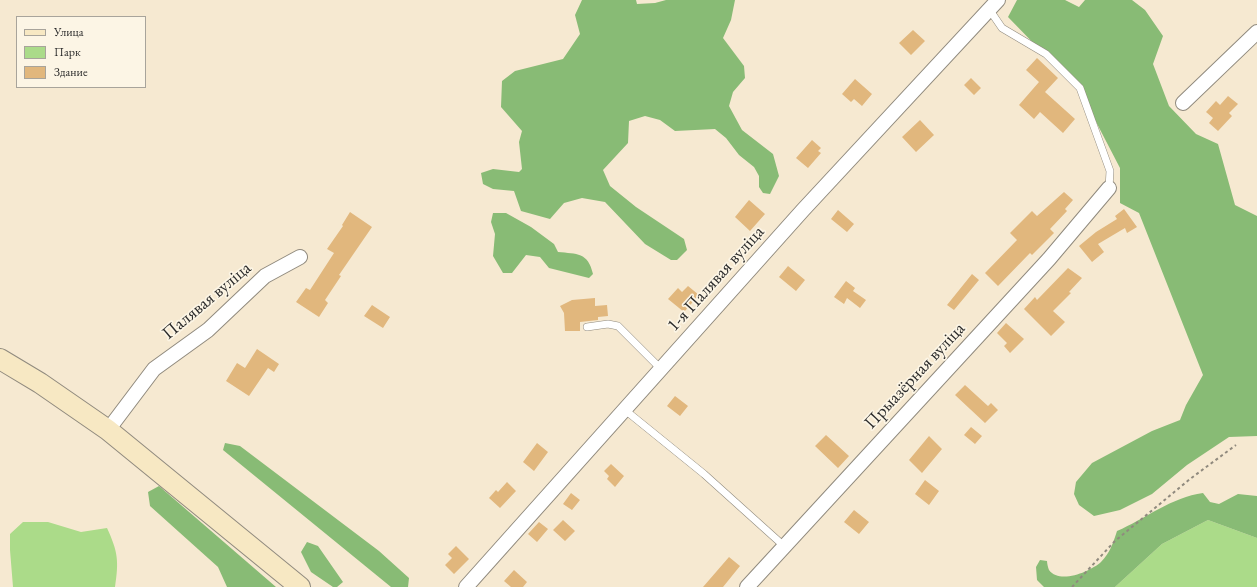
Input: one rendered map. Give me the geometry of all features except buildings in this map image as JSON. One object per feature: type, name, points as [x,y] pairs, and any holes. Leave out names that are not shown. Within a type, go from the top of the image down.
[{"type":"main road","points":[[0,359],[40,383],[108,430],[300,587]]},
{"type":"street","name":"1-я Палявая вуліца","points":[[466,587],[803,210],[992,3]]},
{"type":"street","points":[[1183,103],[1257,32]]},
{"type":"street","name":"Прыазёрная вуліца","points":[[747,587],[1049,259],[1110,188]]},
{"type":"street","name":"Палявая вуліца","points":[[108,430],[154,369],[208,330],[265,276],[300,257]]},
{"type":"lane","points":[[992,3],[1002,28],[1046,54],[1080,88],[1110,171],[1110,188]]},
{"type":"lane","points":[[587,327],[608,324],[618,326],[661,369]]},
{"type":"lane","points":[[625,410],[704,474],[784,546]]},
{"type":"path","points":[[1072,587],[1121,536],[1190,479],[1236,445]]},
{"type":"green space","points":[[582,0],[636,0],[637,4],[655,3],[666,0],[735,0],[731,20],[723,38],[744,66],[745,78],[733,92],[729,106],[742,130],[773,154],[779,176],[770,194],[763,193],[759,187],[759,176],[754,167],[739,155],[726,138],[715,129],[675,131],[660,120],[645,116],[629,121],[628,143],[603,170],[610,186],[636,207],[684,239],[687,250],[677,260],[671,260],[645,244],[605,202],[582,198],[564,203],[550,219],[521,211],[514,191],[493,189],[483,184],[481,173],[493,169],[519,172],[522,169],[519,142],[522,131],[501,107],[502,81],[515,71],[563,59],[580,34],[575,15]]},
{"type":"green space","points":[[1017,0],[1065,0],[1079,7],[1085,0],[1132,0],[1145,10],[1163,36],[1153,64],[1169,106],[1196,134],[1218,144],[1235,205],[1257,216],[1257,436],[1229,437],[1187,465],[1152,494],[1120,510],[1094,516],[1079,505],[1074,494],[1076,482],[1092,463],[1152,431],[1180,420],[1186,405],[1203,375],[1139,213],[1120,203],[1120,168],[1080,91],[1008,17]]},
{"type":"green space","points":[[493,213],[506,213],[531,227],[554,244],[558,252],[576,254],[585,258],[591,267],[593,274],[589,278],[549,268],[540,257],[526,255],[512,273],[503,273],[493,256],[495,234],[491,222]]},
{"type":"green space","points":[[225,443],[240,446],[379,551],[409,578],[408,587],[391,587],[223,450]]},
{"type":"green space","points":[[159,486],[276,587],[227,587],[218,567],[150,506],[148,492]]},
{"type":"green space","points":[[1203,493],[1210,502],[1219,504],[1238,494],[1257,496],[1257,538],[1208,520],[1162,544],[1115,587],[1044,587],[1037,580],[1036,567],[1040,560],[1047,561],[1049,570],[1060,576],[1075,575],[1083,572],[1096,566],[1104,559],[1111,548],[1117,531],[1180,499]]},
{"type":"green space","points":[[1208,520],[1257,538],[1257,587],[1115,587],[1162,544]]},
{"type":"green space","points":[[23,522],[48,522],[81,532],[107,528],[117,557],[115,587],[13,587],[10,534]]},
{"type":"green space","points":[[307,542],[318,546],[343,582],[337,587],[333,587],[311,572],[301,552]]}]
